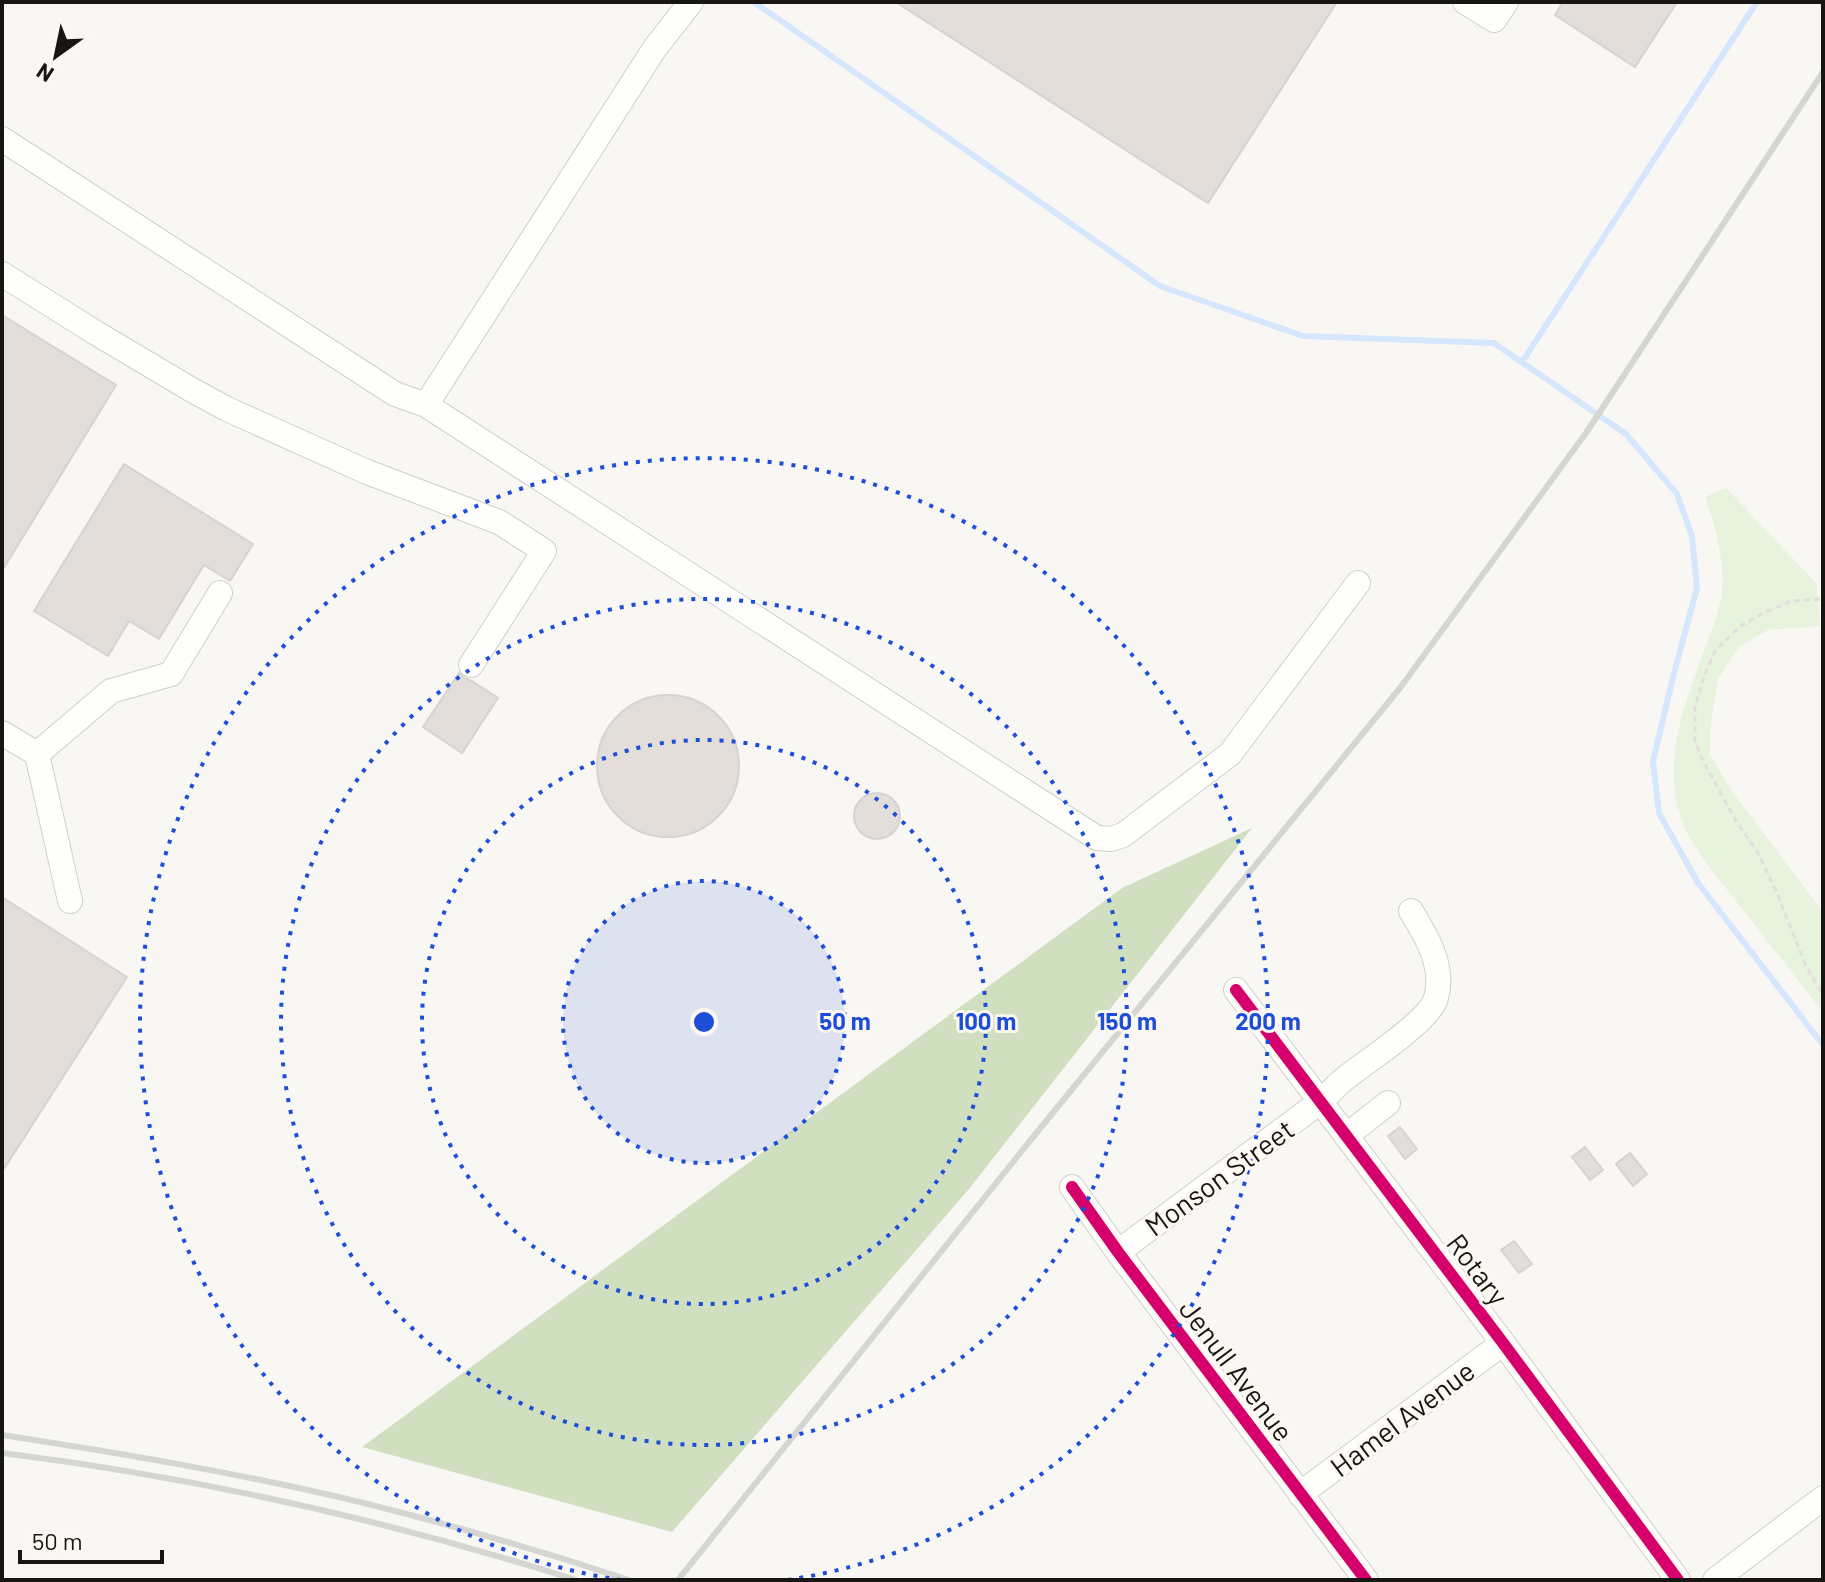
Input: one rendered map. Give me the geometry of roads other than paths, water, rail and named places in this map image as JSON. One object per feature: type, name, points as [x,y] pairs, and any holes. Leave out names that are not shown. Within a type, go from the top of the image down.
[{"type":"street","points":[[426,405],[655,48],[691,2]]},
{"type":"street","points":[[1465,2],[1494,20],[1506,2]]},
{"type":"street","points":[[2,139],[395,394],[426,405],[1097,838],[1111,839],[1123,835],[1230,754],[1358,583]]},
{"type":"street","points":[[2,274],[227,409],[367,472],[499,522],[544,551],[471,665]]},
{"type":"street","points":[[37,754],[111,691],[171,674],[220,593]]},
{"type":"street","points":[[2,733],[37,754],[70,901]]},
{"type":"street","name":"Monson Street","points":[[1118,1252],[1320,1102],[1425,1016],[1436,1000],[1438,973],[1430,941],[1411,911]]},
{"type":"street","name":"Rotary","points":[[1236,990],[1346,1136],[1494,1314],[1503,1343],[1678,1580]]},
{"type":"street","points":[[1346,1136],[1388,1103]]},
{"type":"street","name":"Jenull Avenue","points":[[1072,1187],[1366,1580]]},
{"type":"street","name":"Hamel Avenue","points":[[1300,1494],[1503,1343]]},
{"type":"street","points":[[1715,1580],[1823,1498]]},
{"type":"waterway","points":[[754,2],[1160,286],[1303,336],[1494,343],[1626,434],[1677,494],[1692,536],[1697,588],[1653,761],[1659,813],[1698,883],[1823,1045]]},
{"type":"waterway","points":[[1522,362],[1757,2]]},
{"type":"railway","points":[[678,1580],[1029,1142],[1400,688],[1586,433],[1823,72]]},
{"type":"railway","points":[[2,1435],[188,1466],[326,1494],[469,1531],[629,1580]]},
{"type":"railway","points":[[2,1453],[147,1475],[292,1503],[435,1539],[576,1580]]}]
